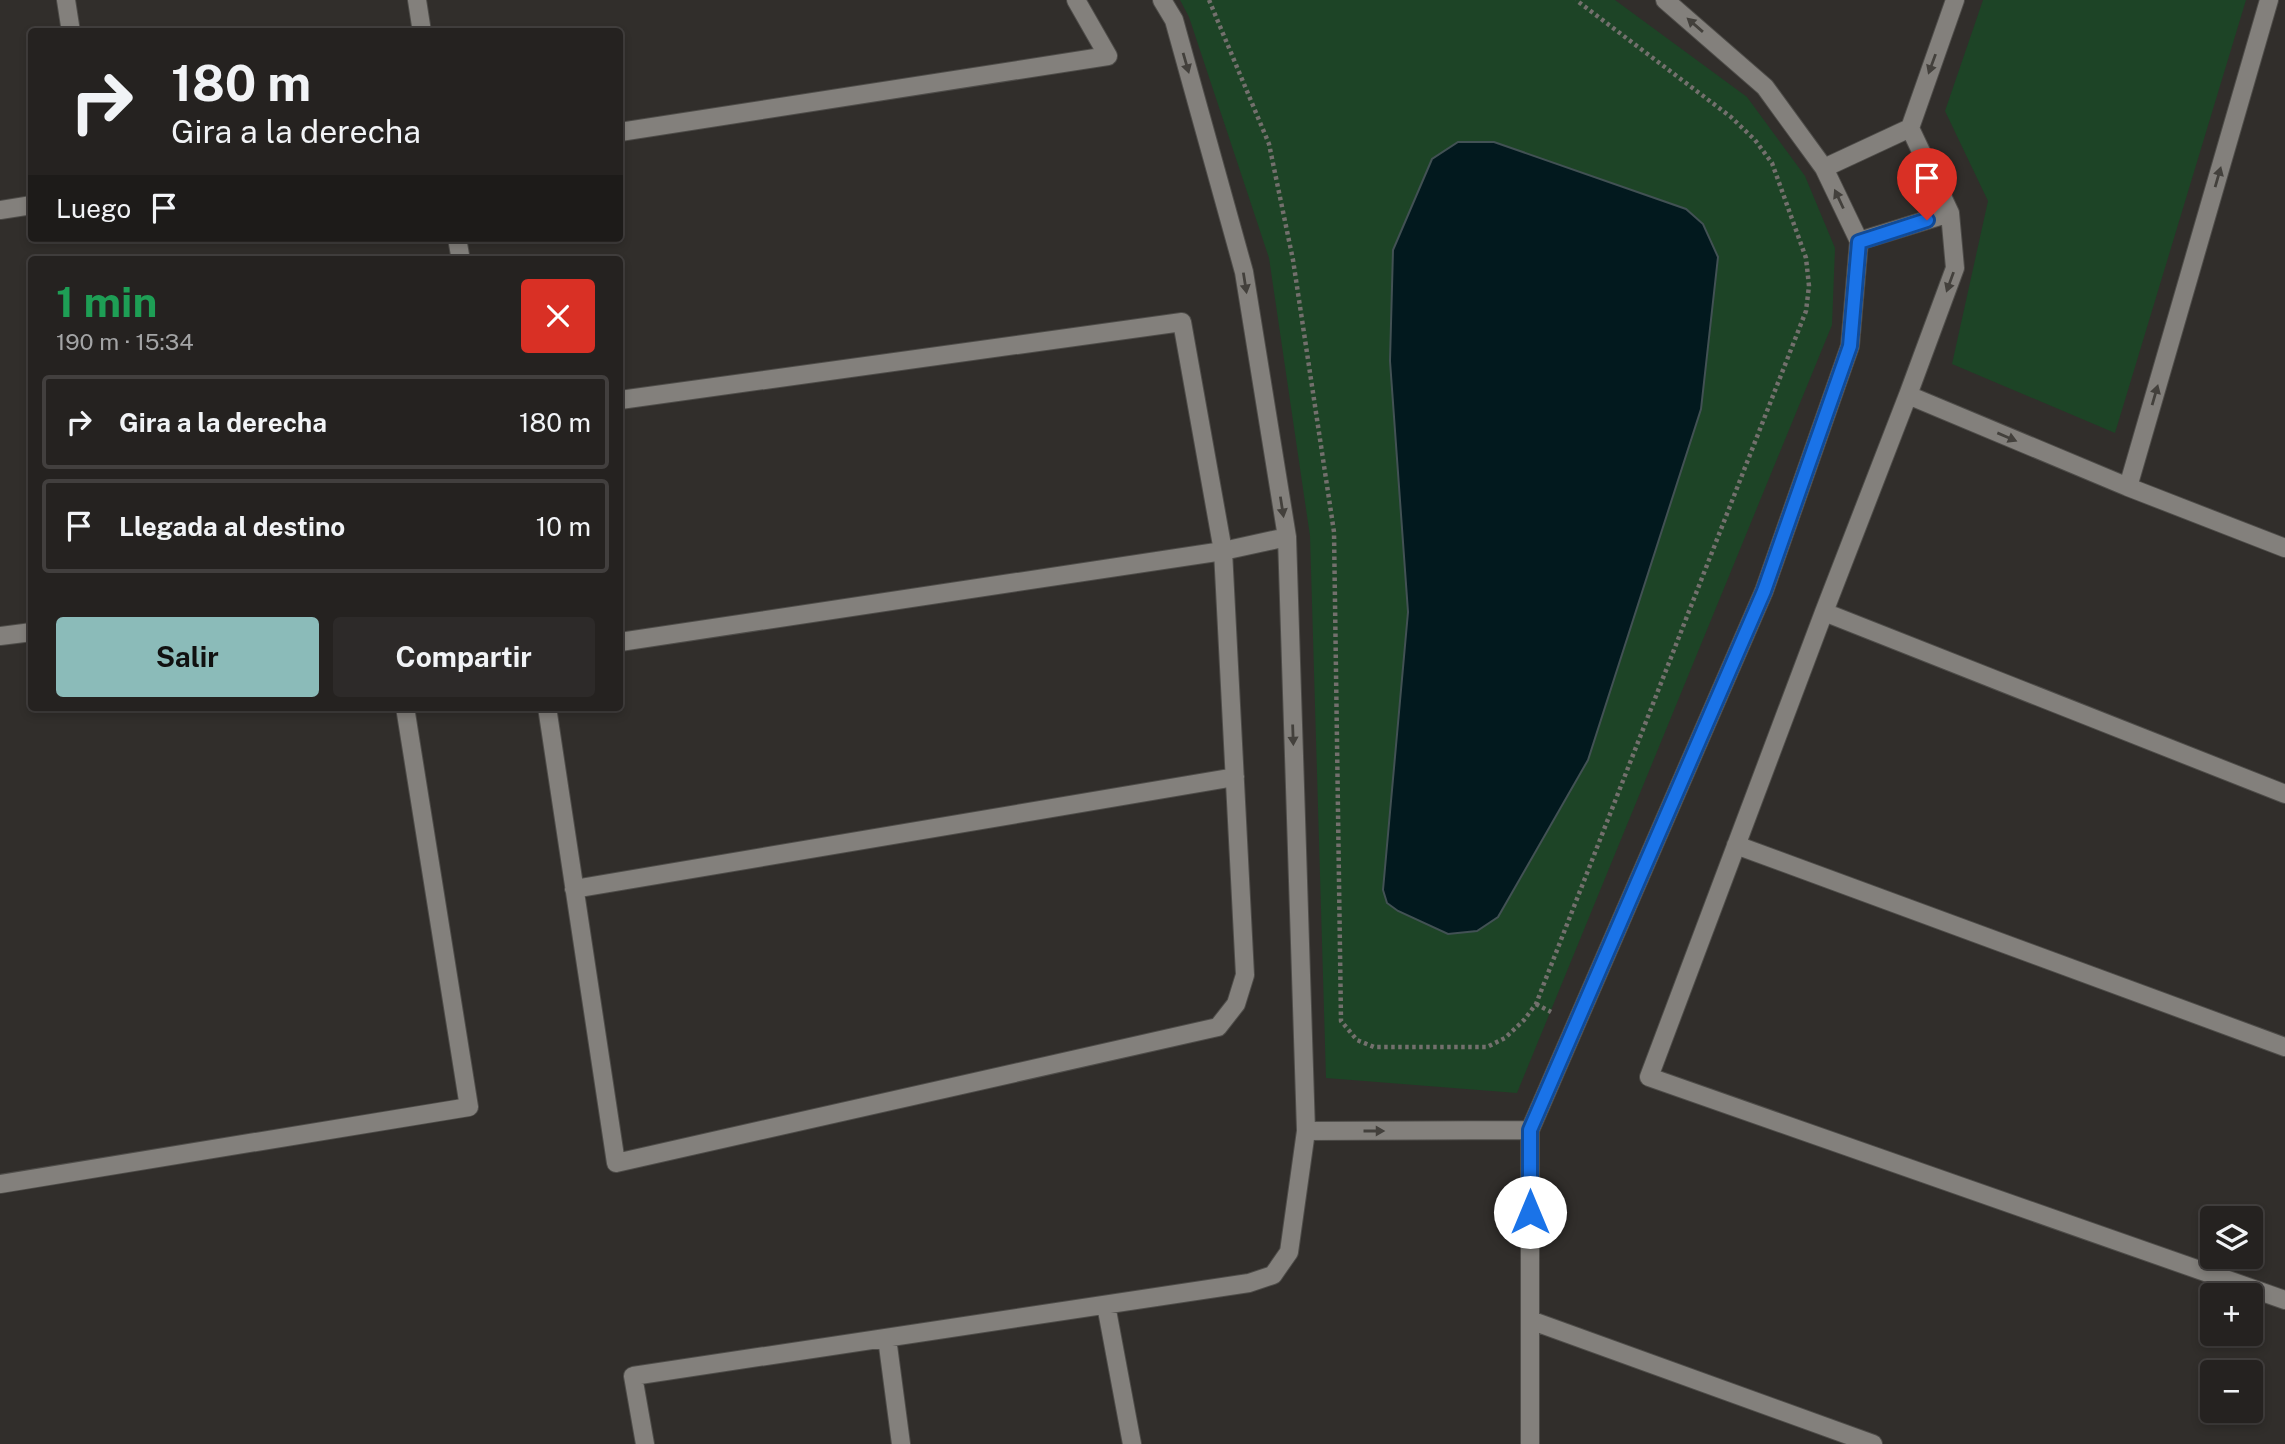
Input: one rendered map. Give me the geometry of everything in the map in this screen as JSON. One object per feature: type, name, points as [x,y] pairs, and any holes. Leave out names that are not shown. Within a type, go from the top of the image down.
[{"type":"street","points":[[66,0],[70,28]]},
{"type":"street","points":[[416,0],[421,28]]},
{"type":"street","points":[[623,132],[1108,56],[1076,0]]},
{"type":"street","points":[[645,1444],[633,1376],[1249,1283],[1273,1275],[1289,1252],[1306,1131],[1287,537],[1244,272],[1174,20],[1162,0]]},
{"type":"street","points":[[1530,1444],[1530,1130],[1764,591],[1850,346],[1859,242],[1825,168],[1765,88],[1665,0]]},
{"type":"street","points":[[1955,0],[1910,128],[1950,213],[1955,268],[1649,1077],[2285,1300]]},
{"type":"street","points":[[2128,488],[2269,0]]},
{"type":"street","points":[[1825,168],[1910,128]]},
{"type":"street","points":[[0,209],[28,206]]},
{"type":"street","points":[[1859,242],[1950,213]]},
{"type":"street","points":[[548,711],[616,1163],[1218,1027],[1236,1004],[1245,975],[1223,551],[1182,322],[623,400]]},
{"type":"street","points":[[1908,395],[2128,488],[2285,548]]},
{"type":"street","points":[[623,642],[1223,551],[1287,537]]},
{"type":"street","points":[[1824,612],[2285,794]]},
{"type":"street","points":[[0,636],[28,632]]},
{"type":"street","points":[[0,1184],[469,1107],[406,711]]},
{"type":"street","points":[[574,889],[1235,777]]},
{"type":"street","points":[[1736,845],[2285,1047]]},
{"type":"street","points":[[1306,1131],[1530,1130]]},
{"type":"street","points":[[1106,1305],[1132,1444]]},
{"type":"street","points":[[1530,1320],[1873,1444]]},
{"type":"street","points":[[887,1338],[901,1444]]},
{"type":"path","points":[[1209,0],[1269,144],[1293,260],[1334,533],[1341,1021],[1357,1040],[1374,1047],[1487,1047],[1504,1038],[1524,1020],[1536,1004],[1806,311],[1809,286],[1806,258],[1772,163],[1731,117],[1576,0]]},
{"type":"green space","points":[[1180,0],[1615,0],[1747,97],[1805,176],[1835,248],[1832,325],[1517,1093],[1326,1078],[1310,536],[1269,258],[1189,17]]},
{"type":"green space","points":[[1983,0],[2246,0],[2115,433],[1952,364],[1988,201],[1945,111]]},
{"type":"water","points":[[1458,142],[1494,142],[1686,209],[1703,224],[1718,257],[1701,409],[1588,760],[1498,917],[1477,931],[1448,934],[1398,911],[1387,903],[1383,890],[1408,612],[1390,361],[1393,250],[1432,159]]},
{"type":"route","points":[[1530,1212],[1530,1130],[1764,591],[1850,346],[1859,242],[1927,220]]}]
